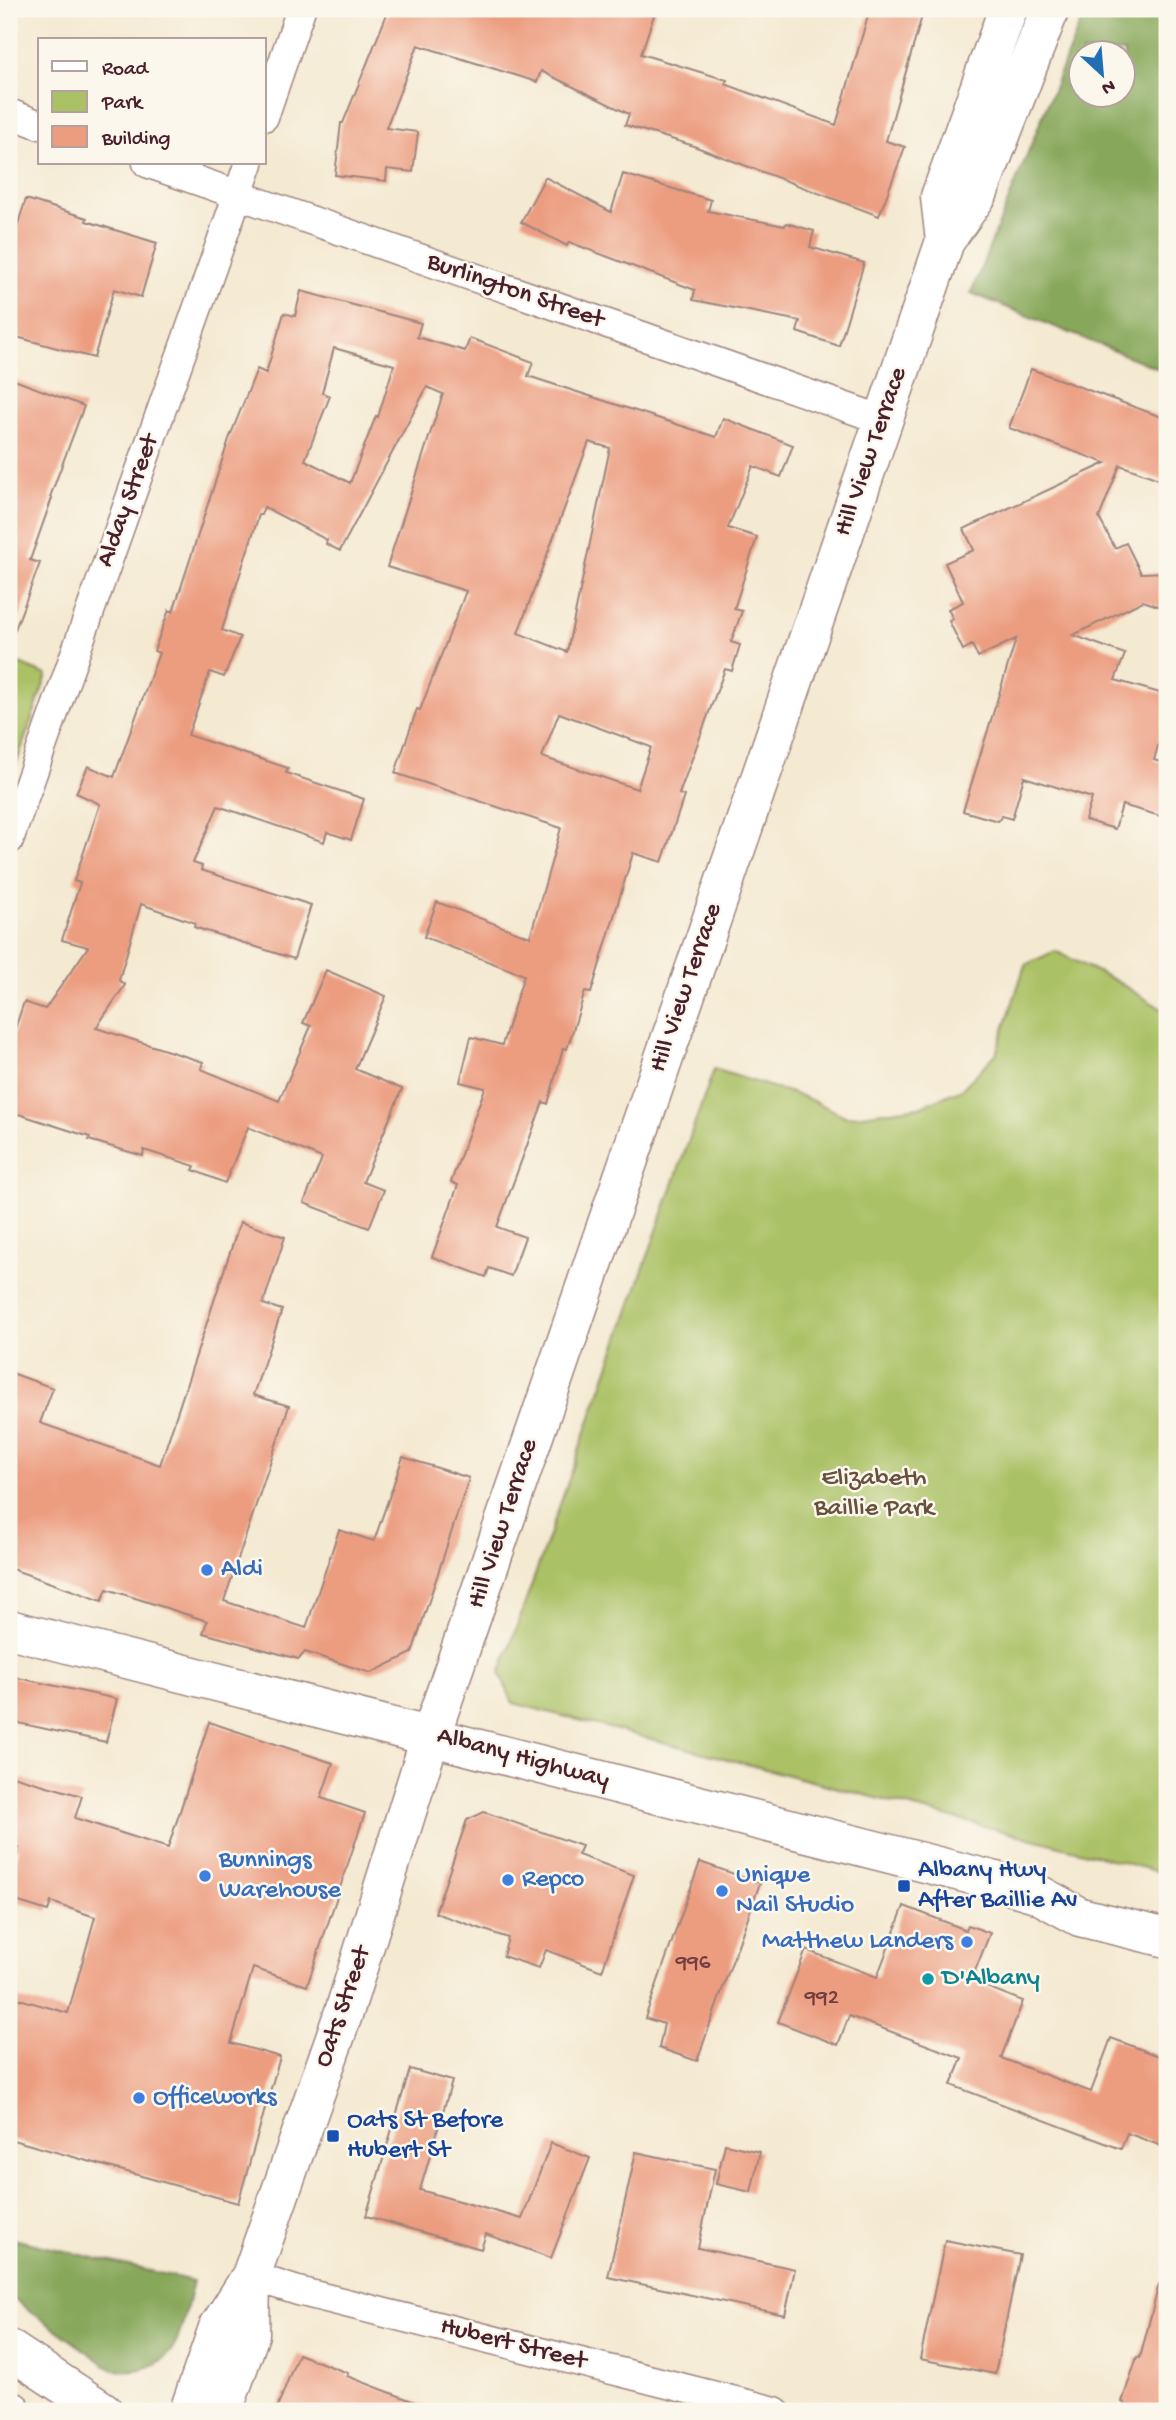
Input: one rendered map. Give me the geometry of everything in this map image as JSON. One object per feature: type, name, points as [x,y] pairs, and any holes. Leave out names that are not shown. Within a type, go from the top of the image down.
[{"type":"main road","name":"Hill View Terrace","points":[[944,241],[940,197],[1008,9]]},
{"type":"main road","name":"Hill View Terrace","points":[[431,1735],[944,241],[978,194],[1050,9]]},
{"type":"main road","name":"Albany Highway","points":[[9,1629],[431,1735],[1036,1893],[1080,1917],[1167,1938]]},
{"type":"main road","name":"Oats Street","points":[[189,2411],[218,2328],[251,2276],[345,2009],[431,1735]]},
{"type":"main road","name":"Albany Highway","points":[[1036,1893],[1086,1892],[1167,1912]]},
{"type":"main road","name":"Oats Street","points":[[223,2411],[250,2334],[251,2276]]},
{"type":"main road","points":[[9,2349],[103,2411]]},
{"type":"street","points":[[266,111],[301,9]]},
{"type":"street","points":[[9,113],[38,124]]},
{"type":"street","name":"Burlington Street","points":[[150,164],[883,420]]},
{"type":"street","name":"Alday Street","points":[[9,840],[249,164]]},
{"type":"street","name":"Hubert Street","points":[[251,2276],[298,2291],[775,2411]]},
{"type":"green space","points":[[1086,9],[1167,9],[1167,372],[971,293],[1068,53],[1068,108],[1138,108],[1138,38],[1074,38]]},
{"type":"green space","points":[[9,660],[47,675],[9,785]]},
{"type":"green space","name":"Elizabeth Baillie Park","points":[[1055,951],[1116,981],[1167,1012],[1167,1874],[513,1703],[500,1674],[714,1069],[804,1097],[847,1117],[919,1107],[962,1089],[996,1054],[1025,965]]},
{"type":"green space","points":[[9,2238],[193,2281],[180,2333],[173,2347],[164,2358],[152,2366],[135,2370],[113,2370],[9,2296]]},
{"type":"building","points":[[389,9],[656,9],[641,54],[727,80],[725,84],[836,125],[870,9],[924,9],[886,141],[905,147],[879,216],[691,145],[625,125],[629,114],[541,71],[537,82],[418,45],[386,128],[418,132],[413,172],[387,169],[386,181],[335,175],[341,123]]},
{"type":"building","points":[[623,174],[711,200],[708,211],[785,226],[786,223],[814,231],[810,247],[864,263],[839,346],[797,332],[800,321],[693,300],[695,290],[569,242],[567,246],[521,222],[545,177],[611,212]]},
{"type":"building","points":[[26,199],[157,243],[141,297],[114,289],[94,358],[9,335],[9,251]]},
{"type":"building","points":[[301,291],[421,323],[417,337],[465,351],[470,338],[533,362],[528,376],[716,437],[723,418],[793,445],[781,477],[753,466],[728,528],[757,537],[734,609],[742,611],[731,642],[740,645],[732,671],[725,669],[679,794],[684,796],[662,862],[633,853],[591,993],[585,992],[567,1049],[563,1048],[548,1104],[543,1102],[497,1227],[525,1237],[511,1276],[489,1268],[486,1277],[432,1257],[458,1185],[451,1182],[485,1088],[460,1082],[471,1037],[502,1045],[524,975],[424,937],[437,902],[530,937],[561,828],[395,773],[417,709],[420,710],[466,591],[387,567],[443,394],[427,387],[340,551],[326,544],[327,540],[264,507],[259,515],[222,630],[240,637],[224,677],[210,672],[188,735],[288,768],[286,773],[364,799],[351,840],[327,832],[324,842],[218,806],[193,863],[202,866],[201,870],[311,905],[294,959],[194,927],[195,923],[141,904],[119,980],[125,985],[96,1028],[203,1062],[201,1069],[279,1101],[311,1026],[303,1023],[326,970],[386,996],[355,1069],[402,1089],[363,1182],[384,1190],[369,1228],[304,1203],[322,1158],[248,1127],[225,1183],[193,1170],[195,1166],[144,1150],[143,1156],[9,1111],[9,1046],[24,1002],[45,1009],[88,947],[62,940],[80,883],[74,881],[100,804],[76,793],[88,766],[114,777],[159,653],[154,651],[169,610],[173,612],[229,439],[257,369],[266,373],[284,313],[295,316]],"holes":[[[334,348],[394,365],[378,417],[376,416],[350,483],[305,460],[330,396],[322,393]],[[589,442],[610,448],[567,652],[518,633]],[[559,713],[651,747],[637,789],[542,757]]]},
{"type":"building","points":[[1031,369],[1167,419],[1167,482],[1120,465],[1099,518],[1115,548],[1126,543],[1141,573],[1167,572],[1167,609],[1143,601],[1073,635],[1125,654],[1115,680],[1167,695],[1167,714],[1154,760],[1167,764],[1167,818],[1122,805],[1115,829],[1085,820],[1092,798],[1024,777],[1012,819],[1002,816],[998,821],[963,811],[1016,639],[978,657],[972,645],[963,650],[949,621],[953,619],[948,609],[963,602],[945,563],[974,550],[964,529],[1106,463],[1009,428]]},
{"type":"building","points":[[9,378],[84,406],[30,560],[40,563],[11,640],[9,640]]},
{"type":"building","points":[[240,1222],[285,1237],[263,1304],[282,1310],[253,1395],[289,1406],[224,1601],[306,1628],[339,1530],[374,1541],[403,1457],[469,1478],[412,1653],[371,1673],[305,1652],[299,1659],[203,1633],[207,1621],[107,1589],[102,1601],[9,1568],[9,1372],[53,1388],[40,1423],[160,1465]]},
{"type":"building","points":[[9,1676],[117,1699],[106,1742],[9,1721]]},
{"type":"building","points":[[209,1722],[333,1763],[321,1798],[365,1813],[307,1986],[253,1968],[231,2043],[280,2057],[238,2203],[9,2139],[9,1996],[68,2013],[95,1917],[51,1902],[48,1911],[9,1899],[9,1886],[19,1848],[9,1847],[9,1775],[82,1796],[75,1818],[168,1848]]},
{"type":"building","name":"Repco","points":[[484,1812],[582,1846],[578,1855],[634,1875],[602,1971],[546,1950],[539,1968],[503,1956],[508,1938],[435,1913],[467,1820]]},
{"type":"building","points":[[700,1862],[760,1883],[697,2061],[659,2048],[664,2024],[645,2018]]},
{"type":"building","points":[[904,1906],[966,1930],[968,1925],[990,1933],[971,1981],[1023,2001],[1001,2058],[1091,2092],[1111,2038],[1167,2059],[1167,2148],[1127,2133],[1121,2149],[951,2085],[962,2058],[849,2016],[838,2045],[778,2022],[806,1950],[877,1977]]},
{"type":"building","points":[[410,2069],[452,2081],[420,2190],[522,2219],[551,2143],[590,2158],[551,2258],[486,2234],[481,2249],[366,2216]]},
{"type":"building","points":[[725,2144],[760,2152],[751,2192],[716,2184]]},
{"type":"building","points":[[636,2152],[715,2169],[698,2248],[795,2269],[785,2315],[608,2277]]},
{"type":"building","points":[[945,2240],[1020,2255],[995,2374],[920,2359]]},
{"type":"building","points":[[1159,2284],[1167,2285],[1167,2411],[1123,2411],[1125,2403],[1122,2402],[1137,2357],[1140,2358]]},
{"type":"building","points":[[298,2354],[348,2373],[347,2376],[433,2411],[276,2411]]},
{"type":"place","name":"Aldi","points":[[207,1570]]},
{"type":"place","name":"Bunnings Warehouse","points":[[205,1876]]},
{"type":"place","name":"Repco","points":[[508,1880]]},
{"type":"place","name":"Albany Hwy After Baillie Av","points":[[904,1886]]},
{"type":"place","name":"Unique Nail Studio","points":[[722,1891]]},
{"type":"place","name":"Matthew Landers","points":[[967,1942]]},
{"type":"place","name":"D'Albany","points":[[928,1979]]},
{"type":"place","name":"Officeworks","points":[[139,2098]]},
{"type":"place","name":"Oats St Before Hubert St","points":[[333,2136]]}]
